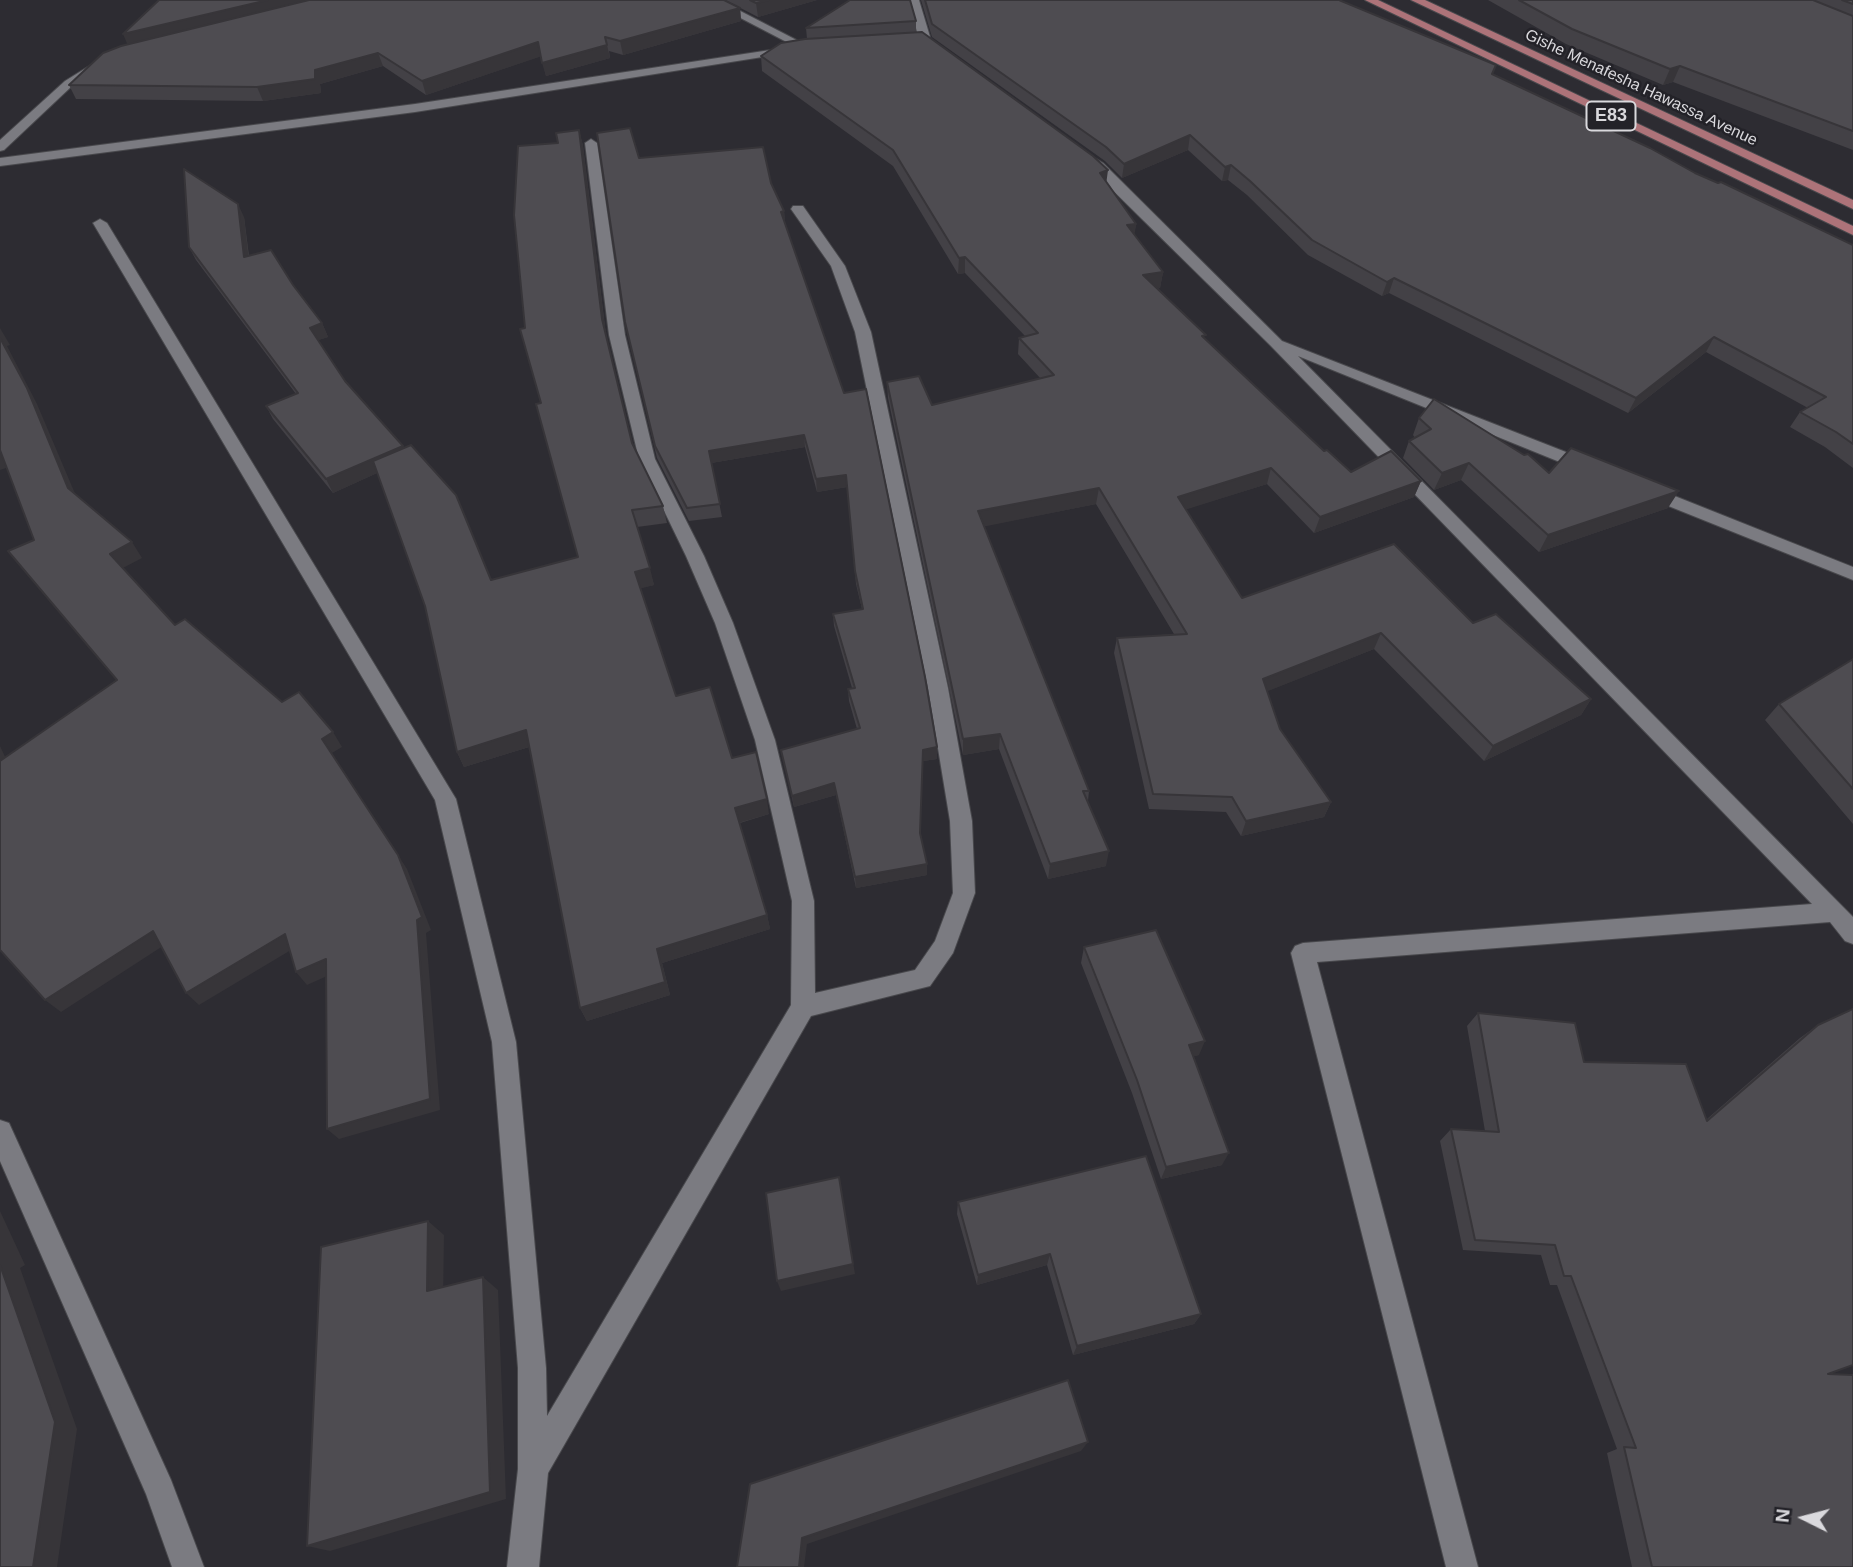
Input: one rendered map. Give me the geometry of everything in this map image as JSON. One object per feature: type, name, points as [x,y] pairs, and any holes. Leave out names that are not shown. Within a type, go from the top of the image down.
[{"type":"main road","name":"Gishe Menafesha Hawassa Avenue","points":[[1370,0],[1853,231]]},
{"type":"main road","name":"Gishe Menafesha Hawassa Avenue","points":[[1416,0],[1853,205]]},
{"type":"street","points":[[0,162],[415,108],[813,47],[711,0]]},
{"type":"street","points":[[914,0],[924,43]]},
{"type":"street","points":[[0,147],[69,83],[95,66],[114,59]]},
{"type":"street","points":[[533,1469],[803,1007],[803,901],[765,740],[724,623],[695,556],[647,459],[617,335],[591,143]]},
{"type":"street","points":[[1076,150],[1098,166],[1275,342],[1835,912],[1853,934]]},
{"type":"street","points":[[797,209],[838,266],[863,332],[938,688],[961,821],[964,893],[946,946],[922,979],[803,1007]]},
{"type":"street","points":[[100,223],[445,799],[504,1042],[532,1368],[533,1469],[523,1567]]},
{"type":"street","points":[[1275,342],[1609,476]]},
{"type":"street","points":[[1635,486],[1853,573]]},
{"type":"street","points":[[1462,1567],[1303,953],[1835,912]]},
{"type":"street","points":[[0,1132],[160,1491],[188,1567]]},
{"type":"building","points":[[159,0],[268,0],[123,34]]},
{"type":"building","points":[[309,0],[724,0],[740,8],[620,41],[605,37],[607,45],[542,63],[538,42],[422,81],[378,53],[315,70],[315,79],[257,87],[69,85],[103,53],[121,46]]},
{"type":"building","points":[[850,0],[910,0],[916,21],[806,28]]},
{"type":"building","points":[[925,0],[1339,0],[1496,65],[1492,74],[1650,148],[1695,173],[1721,182],[1853,245],[1853,444],[1800,412],[1826,397],[1714,337],[1636,398],[1394,278],[1387,282],[1312,240],[1250,181],[1231,165],[1225,167],[1190,135],[1124,164],[1106,147],[932,24]]},
{"type":"building","points":[[1519,0],[1813,0],[1853,16],[1853,131],[1680,66],[1670,69],[1572,29]]},
{"type":"building","points":[[922,32],[1093,156],[1108,170],[1100,173],[1136,224],[1127,225],[1163,272],[1143,275],[1206,335],[1202,336],[1324,451],[1327,450],[1351,472],[1391,451],[1421,481],[1320,517],[1271,468],[1178,497],[1242,598],[1394,544],[1473,623],[1496,614],[1591,699],[1493,746],[1381,633],[1263,679],[1280,729],[1331,802],[1246,821],[1232,797],[1153,794],[1117,638],[1187,634],[1099,488],[978,511],[1089,791],[1083,791],[1109,851],[1050,864],[1000,734],[963,739],[887,382],[919,376],[932,405],[1054,375],[1019,338],[1038,333],[965,257],[959,258],[893,150],[761,56],[781,43],[805,39]]},
{"type":"building","points":[[630,128],[639,158],[763,147],[771,183],[784,211],[781,212],[844,393],[866,389],[937,747],[923,750],[920,833],[927,864],[855,877],[834,783],[792,796],[781,750],[860,728],[848,689],[855,688],[833,614],[863,609],[855,571],[846,475],[816,479],[804,435],[709,451],[720,504],[687,508],[655,446],[625,322],[597,133]]},
{"type":"building","points":[[579,130],[602,319],[632,443],[663,506],[632,510],[650,568],[635,572],[676,696],[710,687],[732,758],[756,752],[767,799],[735,808],[767,915],[657,949],[665,982],[580,1008],[526,730],[457,752],[425,606],[373,461],[411,445],[456,495],[491,580],[578,557],[536,404],[541,403],[520,329],[525,328],[514,215],[518,146],[558,143],[556,133]]},
{"type":"building","points":[[184,169],[238,204],[244,257],[271,250],[322,323],[310,328],[345,381],[403,446],[326,479],[266,406],[298,393],[189,247]]},
{"type":"building","points":[[0,338],[27,388],[68,488],[132,542],[110,554],[175,625],[185,619],[282,702],[299,692],[333,732],[322,739],[398,855],[422,917],[417,920],[430,1099],[327,1129],[326,959],[296,972],[285,934],[186,993],[153,931],[45,1000],[0,950],[0,761],[117,680],[8,551],[34,540],[0,450]]},
{"type":"building","points":[[1434,399],[1524,455],[1528,454],[1549,473],[1571,448],[1679,491],[1548,535],[1469,463],[1442,473],[1409,441],[1431,429],[1419,418]]},
{"type":"building","points":[[1853,659],[1853,789],[1779,704]]},
{"type":"building","points":[[1156,930],[1205,1041],[1189,1045],[1229,1153],[1166,1167],[1137,1080],[1084,947]]},
{"type":"building","points":[[1853,1009],[1853,1365],[1828,1374],[1853,1375],[1853,1567],[1652,1567],[1624,1447],[1636,1448],[1571,1276],[1564,1276],[1555,1245],[1475,1240],[1451,1129],[1499,1132],[1478,1013],[1575,1023],[1584,1062],[1686,1064],[1707,1121],[1818,1025]]},
{"type":"building","points":[[1146,1156],[1201,1314],[1077,1346],[1050,1254],[978,1275],[958,1202]]},
{"type":"building","points":[[839,1177],[853,1264],[777,1281],[766,1193]]},
{"type":"building","points":[[428,1221],[427,1291],[483,1277],[490,1492],[307,1546],[321,1247]]},
{"type":"building","points":[[0,1265],[55,1422],[33,1567],[0,1567]]},
{"type":"building","points":[[1068,1380],[1088,1442],[802,1538],[799,1567],[737,1567],[750,1484]]}]
